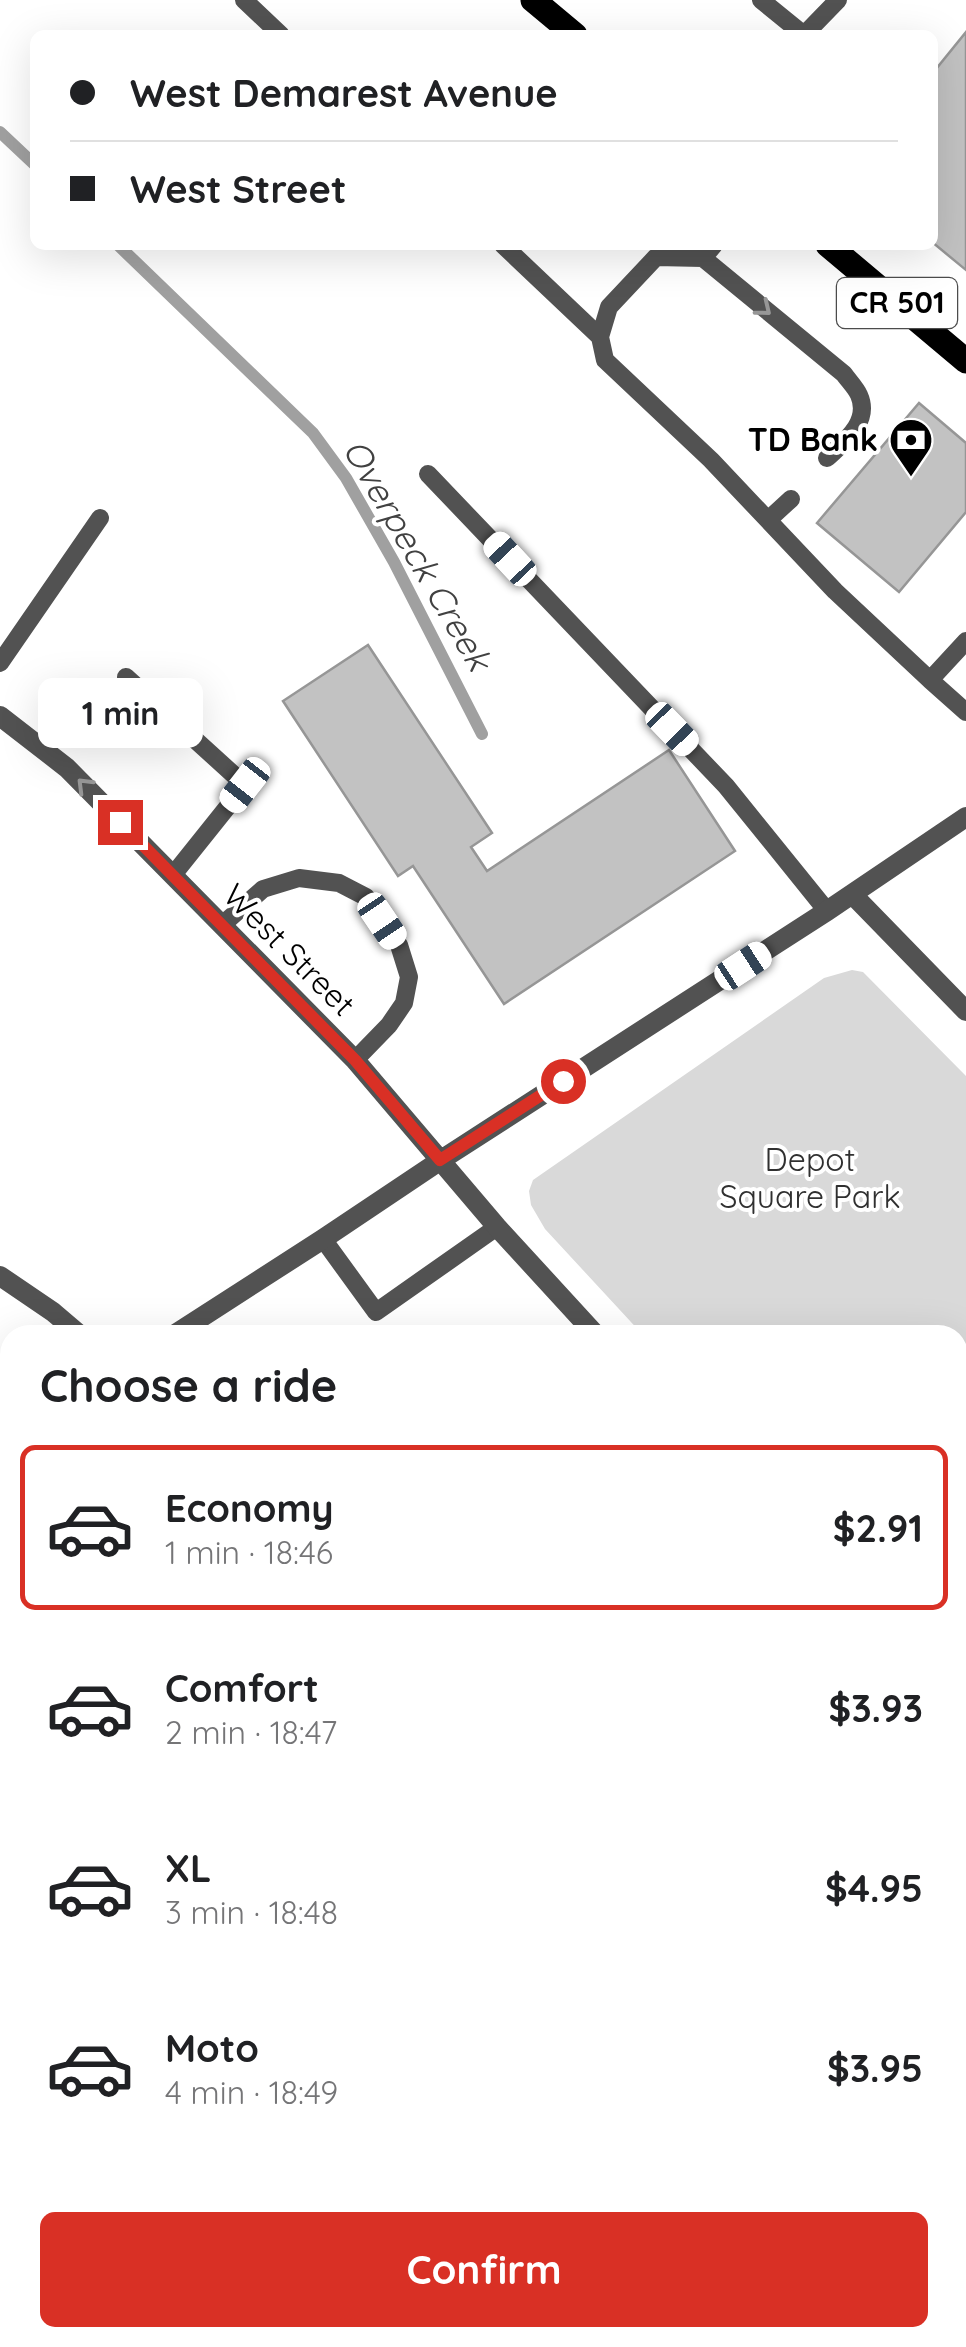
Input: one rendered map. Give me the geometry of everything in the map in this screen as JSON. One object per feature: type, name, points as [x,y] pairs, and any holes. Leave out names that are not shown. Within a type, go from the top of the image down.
[{"type":"main road","points":[[535,1],[569,30]]},
{"type":"main road","name":"CR 501","points":[[834,250],[966,361]]},
{"type":"street","name":"West Street","points":[[0,716],[67,768],[355,1060],[587,1325]]},
{"type":"street","points":[[190,1325],[966,818]]},
{"type":"street","points":[[852,894],[966,1012]]},
{"type":"street","points":[[0,1276],[69,1325]]},
{"type":"lane","points":[[244,0],[276,30]]},
{"type":"lane","points":[[761,0],[798,30]]},
{"type":"lane","points":[[809,30],[838,0]]},
{"type":"lane","points":[[508,250],[600,337]]},
{"type":"lane","points":[[827,458],[856,430],[862,412],[860,396],[844,374],[708,251],[656,257],[608,307],[600,337],[606,360],[711,460],[836,591],[966,712]]},
{"type":"lane","points":[[428,474],[726,786],[828,911]]},
{"type":"lane","points":[[768,520],[791,499]]},
{"type":"lane","points":[[0,663],[100,518]]},
{"type":"lane","points":[[930,680],[966,641]]},
{"type":"lane","points":[[126,677],[245,785],[173,875]]},
{"type":"lane","points":[[222,925],[263,889],[299,878],[339,882],[366,897],[399,946],[410,977],[404,1004],[355,1060]]},
{"type":"lane","points":[[323,1239],[376,1312],[498,1227]]},
{"type":"green space","name":"Depot Square Park","points":[[852,970],[863,972],[966,1076],[966,1325],[634,1325],[545,1229],[531,1205],[529,1191],[533,1180],[824,978]]},
{"type":"building","points":[[966,32],[966,270],[938,247],[938,67]]},
{"type":"building","name":"TD Bank","points":[[919,403],[966,443],[966,512],[899,592],[817,523]]},
{"type":"building","points":[[368,645],[492,833],[471,847],[487,871],[669,750],[735,851],[504,1004],[413,866],[398,876],[283,701]]},
{"type":"waterway","name":"Overpeck Creek","points":[[0,132],[30,160]]},
{"type":"waterway","name":"Overpeck Creek","points":[[123,250],[313,433],[346,478],[394,562],[482,734]]},
{"type":"place","name":"TD Bank","points":[[911,478]]},
{"type":"route","points":[[120,822],[355,1060],[440,1160],[563,1081]]}]
